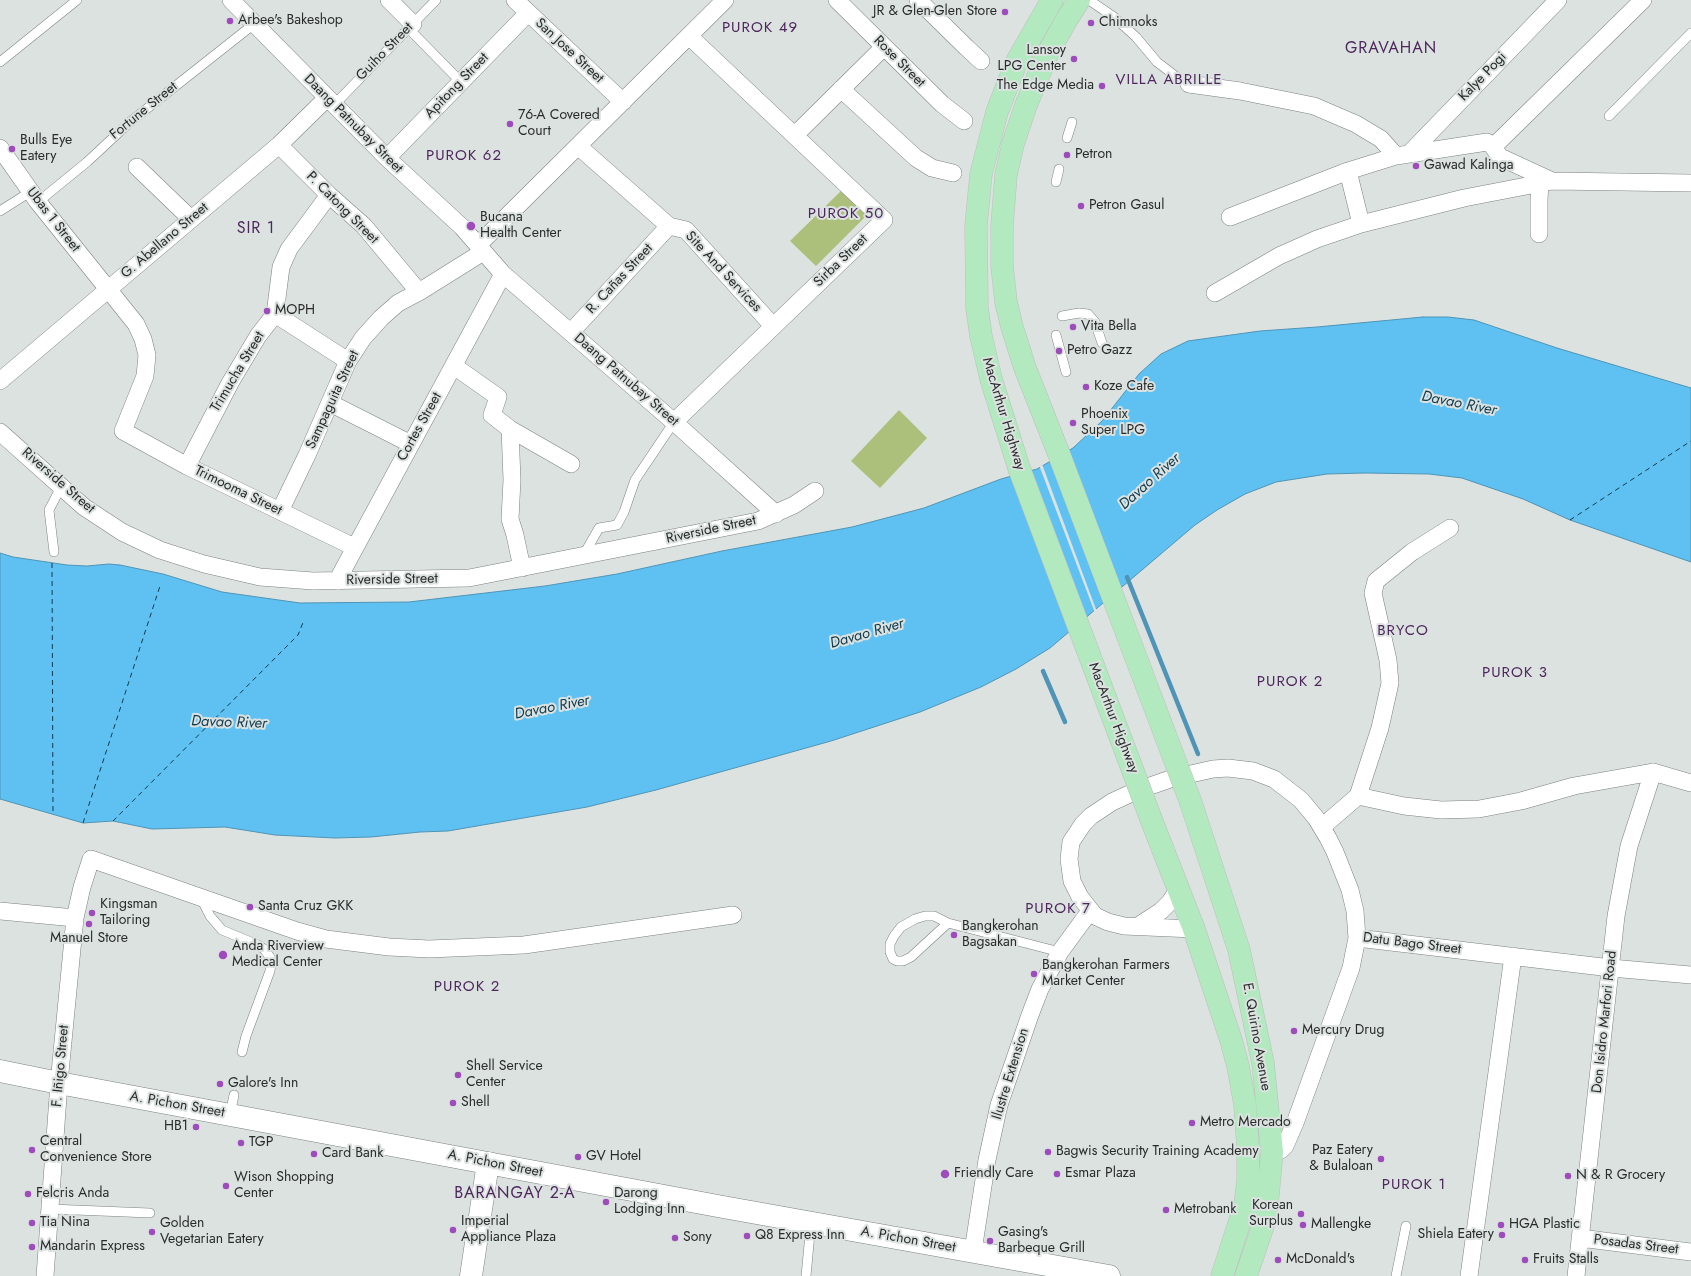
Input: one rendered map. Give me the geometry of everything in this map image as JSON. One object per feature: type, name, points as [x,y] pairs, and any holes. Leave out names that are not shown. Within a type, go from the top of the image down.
[{"type":"main road","points":[[1046,2],[1067,19],[1080,0]]},
{"type":"main road","name":"MacArthur Highway","points":[[1046,2],[1016,63],[998,112],[981,174],[976,226],[977,308],[981,336],[991,379],[1019,468],[1152,820]]},
{"type":"main road","name":"E. Quirino Avenue","points":[[1067,19],[1047,55],[1026,105],[1013,144],[1006,175],[1002,226],[1002,266],[1006,302],[1025,368],[1191,803],[1239,950],[1263,1063],[1272,1152],[1268,1195],[1262,1226],[1246,1276]]},
{"type":"main road","name":"E. Quirino Avenue","points":[[1152,820],[1194,929],[1231,1040],[1238,1066],[1246,1112],[1248,1164],[1245,1205],[1222,1276]]},
{"type":"main road","name":"A. Pichon Street","points":[[0,1071],[59,1083],[232,1105],[488,1163],[810,1223],[1109,1276]]},
{"type":"main road","points":[[471,1276],[488,1163]]},
{"type":"street","name":"Daang Patnubay Street","points":[[231,0],[386,158],[462,227],[503,274],[674,422],[776,514]]},
{"type":"street","points":[[388,0],[410,26]]},
{"type":"street","name":"San Jose Street","points":[[515,0],[623,102]]},
{"type":"street","points":[[481,248],[578,146],[725,0]]},
{"type":"street","name":"Rose Street","points":[[837,0],[942,104],[964,121]]},
{"type":"street","points":[[918,0],[981,61]]},
{"type":"street","name":"Kalye Pogi","points":[[1403,155],[1558,0]]},
{"type":"street","points":[[1493,147],[1643,0]]},
{"type":"street","name":"Apitong Street","points":[[386,158],[528,13]]},
{"type":"street","name":"Sirba Street","points":[[674,422],[884,220],[689,36]]},
{"type":"street","points":[[795,135],[884,47]]},
{"type":"street","points":[[1190,84],[1263,95],[1314,106],[1356,124],[1381,139],[1403,155]]},
{"type":"street","points":[[841,89],[916,158],[932,168],[953,173]]},
{"type":"street","name":"G. Abellano Street","points":[[0,381],[330,101]]},
{"type":"street","points":[[1230,217],[1348,171],[1403,155],[1487,142],[1493,147],[1500,157],[1546,182]]},
{"type":"street","name":"P. Catong Street","points":[[278,145],[364,226],[419,292]]},
{"type":"street","name":"Site And Services","points":[[578,146],[669,226],[686,230],[773,326]]},
{"type":"street","name":"Ubas 1 Street","points":[[0,148],[34,197],[136,324],[143,339],[147,355],[145,376],[123,430]]},
{"type":"street","points":[[137,167],[191,219]]},
{"type":"street","points":[[1348,171],[1361,224]]},
{"type":"street","points":[[1539,234],[1538,200],[1546,182]]},
{"type":"street","points":[[1215,293],[1279,256],[1316,239],[1361,224],[1464,198],[1546,182],[1691,183]]},
{"type":"street","points":[[329,194],[289,249],[281,267],[275,314],[348,361]]},
{"type":"street","name":"R. Cañas Street","points":[[571,332],[669,226]]},
{"type":"street","name":"Sampaguita Street","points":[[280,511],[307,455],[348,361],[363,338],[398,303],[419,292],[481,248]]},
{"type":"street","name":"Cortes Street","points":[[337,581],[354,547],[503,274]]},
{"type":"street","name":"Trimucha Street","points":[[187,466],[230,383],[258,336],[275,314]]},
{"type":"street","points":[[454,366],[498,397],[492,415],[510,429],[571,464]]},
{"type":"street","points":[[330,403],[411,444]]},
{"type":"street","points":[[510,429],[512,480],[510,519],[522,568]]},
{"type":"street","name":"Trimooma Street","points":[[123,430],[187,466],[354,547]]},
{"type":"street","name":"Riverside Street","points":[[0,432],[84,507],[122,532],[160,550],[204,564],[260,577],[313,581],[469,578],[725,529],[758,521],[794,505],[815,491]]},
{"type":"street","points":[[1322,827],[1358,796],[1380,728],[1390,683],[1388,660],[1373,593],[1376,581],[1412,552],[1450,528]]},
{"type":"street","name":"Datu Bago Street","points":[[1090,911],[1080,898],[1072,881],[1069,859],[1071,842],[1079,828],[1091,816],[1112,802],[1148,786],[1213,769],[1228,768],[1253,771],[1274,779],[1301,800],[1322,827],[1335,852],[1350,890],[1355,911],[1357,938],[1611,968],[1691,975]]},
{"type":"street","points":[[1358,796],[1404,806],[1441,810],[1479,809],[1521,801],[1574,786],[1653,772],[1691,783]]},
{"type":"street","name":"Don Isidro Marfori Road","points":[[1576,1276],[1616,916],[1628,852],[1653,772]]},
{"type":"street","name":"F. Iñigo Street","points":[[45,1276],[59,1083],[75,918],[82,887],[91,859],[200,897]]},
{"type":"street","points":[[1138,926],[1161,911],[1170,902],[1179,888]]},
{"type":"street","points":[[200,897],[297,931],[352,943],[397,948],[429,949],[524,945],[734,914]]},
{"type":"street","points":[[0,911],[75,918]]},
{"type":"street","points":[[1090,911],[1102,920],[1108,922],[1138,926],[1194,929]]},
{"type":"street","name":"Ilustre Extension","points":[[973,1251],[987,1160],[999,1105],[1032,1008],[1040,989],[1060,952],[1090,911]]},
{"type":"street","points":[[1272,1152],[1281,1150],[1285,1146],[1295,1123],[1351,968],[1357,938]]},
{"type":"street","points":[[1469,1276],[1513,956]]},
{"type":"street","name":"Posadas Street","points":[[1580,1238],[1691,1252]]},
{"type":"lane","points":[[0,62],[77,0]]},
{"type":"lane","name":"Guiho Street","points":[[330,101],[436,0]]},
{"type":"lane","points":[[1089,0],[1114,17],[1168,71],[1190,84]]},
{"type":"lane","name":"Fortune Street","points":[[0,211],[34,197],[87,162],[130,122],[254,24]]},
{"type":"lane","points":[[410,26],[461,82]]},
{"type":"lane","points":[[1609,116],[1691,33]]},
{"type":"lane","points":[[1067,138],[1072,122]]},
{"type":"lane","points":[[1056,182],[1059,169]]},
{"type":"lane","points":[[1062,316],[1079,313],[1088,314],[1095,322],[1102,344]]},
{"type":"lane","points":[[1056,335],[1066,372]]},
{"type":"lane","points":[[583,556],[599,528],[616,525],[624,512],[635,480],[674,422]]},
{"type":"lane","points":[[54,552],[49,510],[61,487]]},
{"type":"lane","points":[[200,897],[215,924],[229,933],[264,949],[270,957],[270,971],[246,1036],[242,1052]]},
{"type":"lane","points":[[948,923],[911,957],[903,961],[893,959],[890,952],[890,944],[901,928],[915,919],[925,916],[934,916],[948,923],[1060,952]]},
{"type":"lane","points":[[50,1209],[150,1213]]},
{"type":"lane","points":[[806,1276],[810,1223]]},
{"type":"lane","points":[[1396,1276],[1406,1226]]},
{"type":"green space","points":[[842,190],[867,215],[816,266],[790,241]]},
{"type":"green space","points":[[899,410],[927,438],[880,488],[851,461]]},
{"type":"water","name":"Davao River","points":[[1423,317],[1448,317],[1474,320],[1557,348],[1691,388],[1691,562],[1570,520],[1523,499],[1462,478],[1429,474],[1327,474],[1276,482],[1245,494],[1217,510],[1195,525],[1050,648],[1016,669],[981,687],[920,712],[831,741],[656,790],[587,807],[448,831],[371,837],[335,838],[275,835],[225,827],[152,829],[113,821],[83,823],[0,799],[0,553],[13,557],[67,565],[120,565],[163,574],[222,592],[300,603],[409,602],[545,586],[617,574],[722,551],[852,527],[924,508],[1001,479],[1037,469],[1073,448],[1102,421],[1139,374],[1161,354],[1188,341],[1260,331]]},
{"type":"pier","points":[[1042,464],[1097,612],[1095,613],[1039,465]]},
{"type":"waterway","points":[[1127,577],[1198,754]]},
{"type":"waterway","points":[[1043,671],[1065,722]]},
{"type":"ferry route","points":[[1570,520],[1691,441]]},
{"type":"ferry route","points":[[52,563],[53,815]]},
{"type":"ferry route","points":[[83,823],[160,586]]},
{"type":"ferry route","points":[[113,821],[298,635],[304,620]]},
{"type":"place","name":"JR & Glen-Glen Store","points":[[1005,12]]},
{"type":"place","name":"Arbee's Bakeshop","points":[[230,21]]},
{"type":"place","name":"Chimnoks","points":[[1091,23]]},
{"type":"place","name":"Lansoy LPG Center","points":[[1074,59]]},
{"type":"place","name":"The Edge Media","points":[[1102,86]]},
{"type":"place","name":"76-A Covered Court","points":[[510,124]]},
{"type":"place","name":"Bulls Eye Eatery","points":[[12,149]]},
{"type":"place","name":"Petron","points":[[1067,155]]},
{"type":"place","name":"Gawad Kalinga","points":[[1416,166]]},
{"type":"place","name":"Petron Gasul","points":[[1081,206]]},
{"type":"place","name":"Bucana Health Center","points":[[471,226]]},
{"type":"place","name":"MOPH","points":[[267,311]]},
{"type":"place","name":"Vita Bella","points":[[1073,327]]},
{"type":"place","name":"Petro Gazz","points":[[1059,351]]},
{"type":"place","name":"Koze Cafe","points":[[1086,387]]},
{"type":"place","name":"Phoenix Super LPG","points":[[1073,423]]},
{"type":"place","name":"Santa Cruz GKK","points":[[250,907]]},
{"type":"place","name":"Kingsman Tailoring","points":[[92,913]]},
{"type":"place","name":"Manuel Store","points":[[89,924]]},
{"type":"place","name":"Bangkerohan Bagsakan","points":[[954,935]]},
{"type":"place","name":"Anda Riverview Medical Center","points":[[223,955]]},
{"type":"place","name":"Bangkerohan Farmers Market Center","points":[[1034,974]]},
{"type":"place","name":"Mercury Drug","points":[[1294,1031]]},
{"type":"place","name":"Shell Service Center","points":[[458,1075]]},
{"type":"place","name":"Galore's Inn","points":[[220,1084]]},
{"type":"place","name":"Shell","points":[[453,1103]]},
{"type":"place","name":"Metro Mercado","points":[[1192,1123]]},
{"type":"place","name":"HB1","points":[[196,1127]]},
{"type":"place","name":"TGP","points":[[241,1143]]},
{"type":"place","name":"Central Convenience Store","points":[[32,1150]]},
{"type":"place","name":"Bagwis Security Training Academy","points":[[1048,1152]]},
{"type":"place","name":"Card Bank","points":[[314,1154]]},
{"type":"place","name":"GV Hotel","points":[[578,1157]]},
{"type":"place","name":"Paz Eatery & Bulaloan","points":[[1381,1159]]},
{"type":"place","name":"Friendly Care","points":[[945,1174]]},
{"type":"place","name":"Esmar Plaza","points":[[1057,1174]]},
{"type":"place","name":"N & R Grocery","points":[[1568,1176]]},
{"type":"place","name":"Wison Shopping Center","points":[[226,1186]]},
{"type":"place","name":"Felcris Anda","points":[[28,1194]]},
{"type":"place","name":"Darong Lodging Inn","points":[[606,1202]]},
{"type":"place","name":"Metrobank","points":[[1166,1210]]},
{"type":"place","name":"Korean Surplus","points":[[1301,1214]]},
{"type":"place","name":"Tia Nina","points":[[32,1223]]},
{"type":"place","name":"Mallengke","points":[[1303,1225]]},
{"type":"place","name":"HGA Plastic","points":[[1501,1225]]},
{"type":"place","name":"Imperial Appliance Plaza","points":[[453,1230]]},
{"type":"place","name":"Golden Vegetarian Eatery","points":[[152,1232]]},
{"type":"place","name":"Shiela Eatery","points":[[1502,1235]]},
{"type":"place","name":"Q8 Express Inn","points":[[747,1236]]},
{"type":"place","name":"Sony","points":[[675,1238]]},
{"type":"place","name":"Gasing's Barbeque Grill","points":[[990,1241]]},
{"type":"place","name":"Mandarin Express","points":[[32,1247]]},
{"type":"place","name":"McDonald's","points":[[1278,1260]]},
{"type":"place","name":"Fruits Stalls","points":[[1525,1260]]},
{"type":"district","name":"PUROK 49","points":[[760,28]]},
{"type":"district","name":"GRAVAHAN","points":[[1391,49]]},
{"type":"district","name":"VILLA ABRILLE","points":[[1169,80]]},
{"type":"district","name":"PUROK 62","points":[[464,156]]},
{"type":"district","name":"PUROK 50","points":[[846,214]]},
{"type":"district","name":"SIR 1","points":[[256,229]]},
{"type":"district","name":"BRYCO","points":[[1403,631]]},
{"type":"district","name":"PUROK 3","points":[[1515,673]]},
{"type":"district","name":"PUROK 2","points":[[1290,682]]},
{"type":"district","name":"PUROK 7","points":[[1058,909]]},
{"type":"district","name":"PUROK 2","points":[[467,987]]},
{"type":"district","name":"PUROK 1","points":[[1414,1185]]},
{"type":"district","name":"BARANGAY 2-A","points":[[515,1194]]}]
